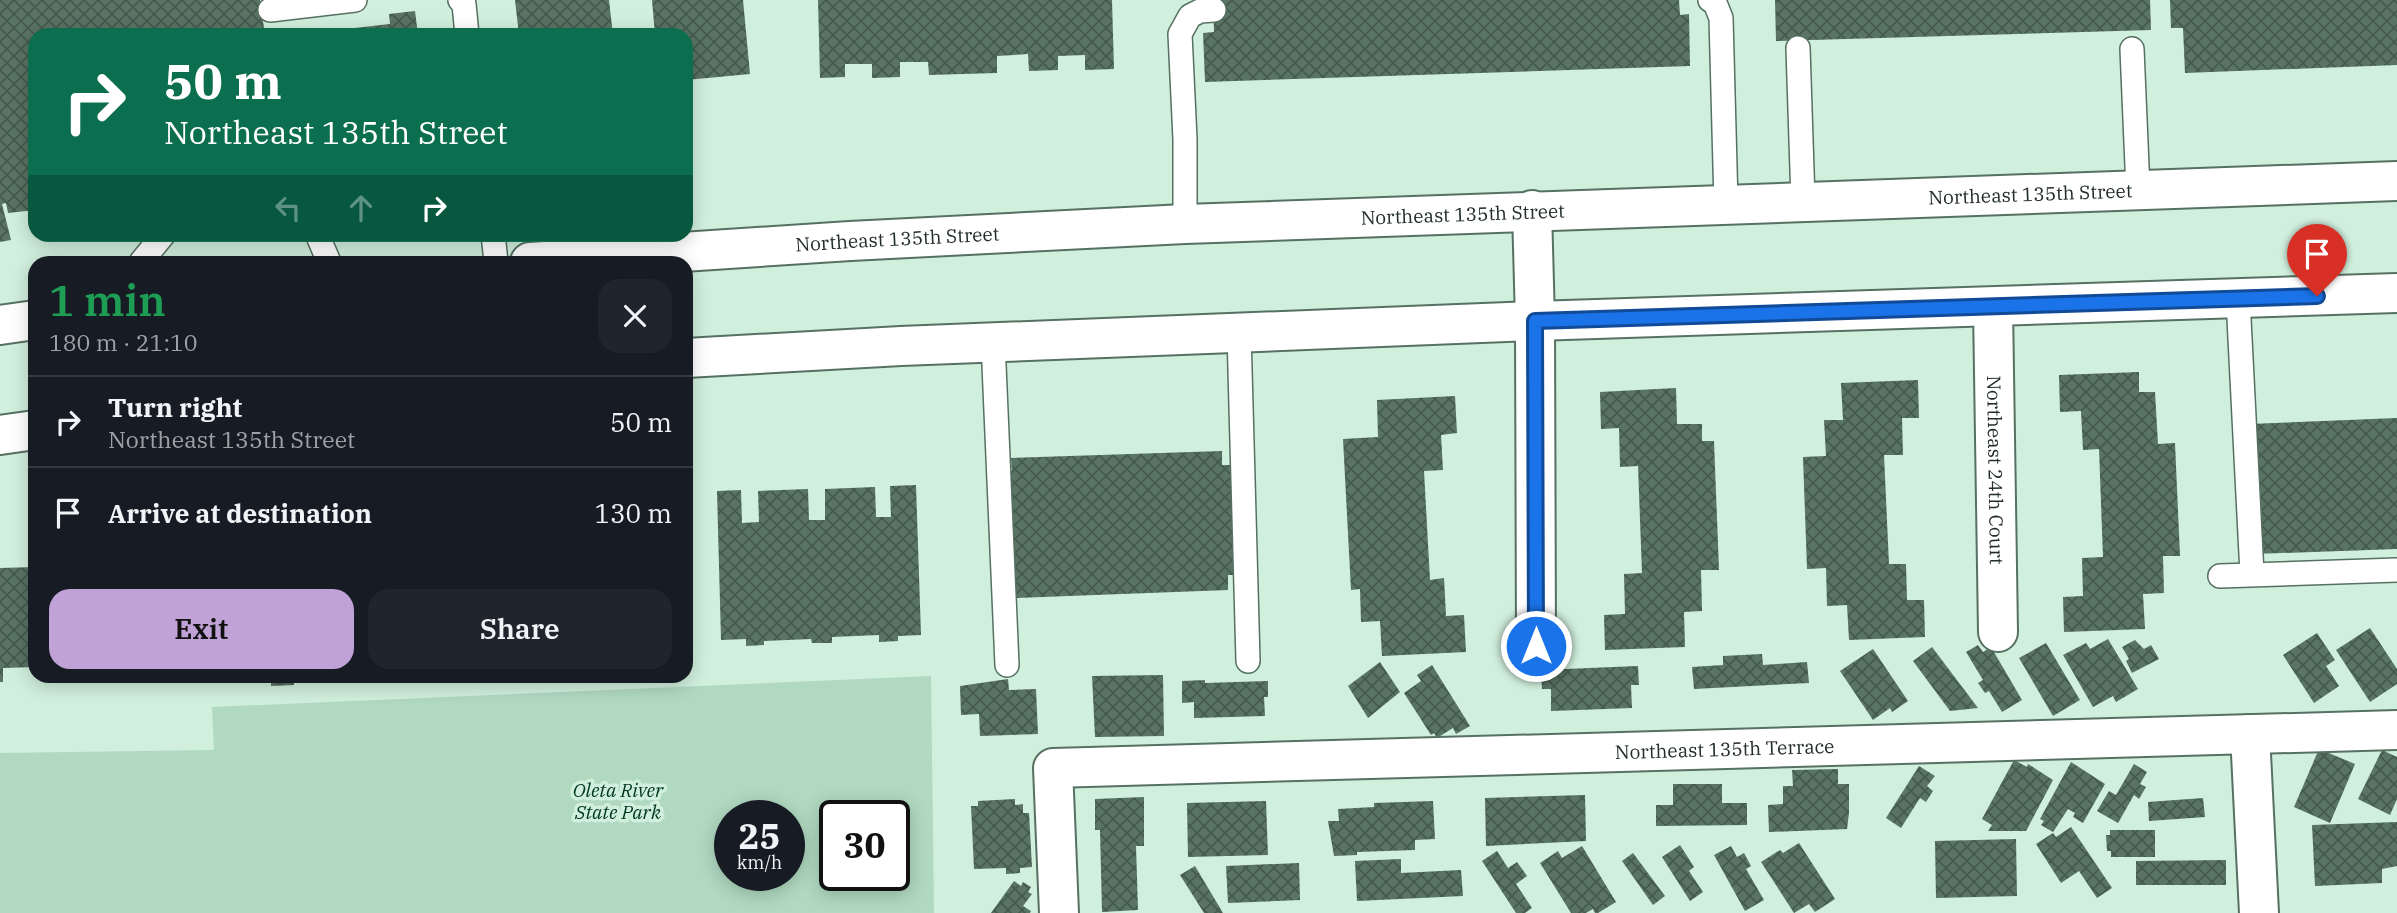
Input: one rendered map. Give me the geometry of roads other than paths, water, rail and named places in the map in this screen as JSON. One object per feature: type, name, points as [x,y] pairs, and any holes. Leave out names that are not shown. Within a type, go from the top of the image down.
[{"type":"street","name":"Northeast 135th Street","points":[[623,256],[1185,224],[2397,181]]},
{"type":"street","points":[[1532,210],[1536,646]]},
{"type":"street","points":[[693,358],[993,342],[1535,321],[2397,293]]},
{"type":"street","name":"Northeast 24th Court","points":[[1993,307],[1997,632]]},
{"type":"street","points":[[0,325],[28,321]]},
{"type":"street","points":[[0,435],[28,430]]},
{"type":"street","name":"Northeast 135th Terrace","points":[[1059,913],[1053,768],[2397,730]]},
{"type":"street","points":[[2250,734],[2259,913]]},
{"type":"lane","points":[[270,10],[355,0]]},
{"type":"lane","points":[[460,0],[464,4],[466,28]]},
{"type":"lane","points":[[1710,0],[1715,3],[1721,18],[1726,204]]},
{"type":"lane","points":[[1185,224],[1181,34],[1190,16],[1200,11],[1214,10]]},
{"type":"lane","points":[[1798,48],[1803,201]]},
{"type":"lane","points":[[2133,49],[2138,190]]},
{"type":"lane","points":[[146,256],[157,242]]},
{"type":"lane","points":[[2238,299],[2252,574]]},
{"type":"lane","points":[[1239,333],[1248,661]]},
{"type":"lane","points":[[993,342],[1007,665]]},
{"type":"lane","points":[[2220,576],[2397,570]]},
{"type":"park label","name":"Oleta River State Park","points":[[618,801]]}]
